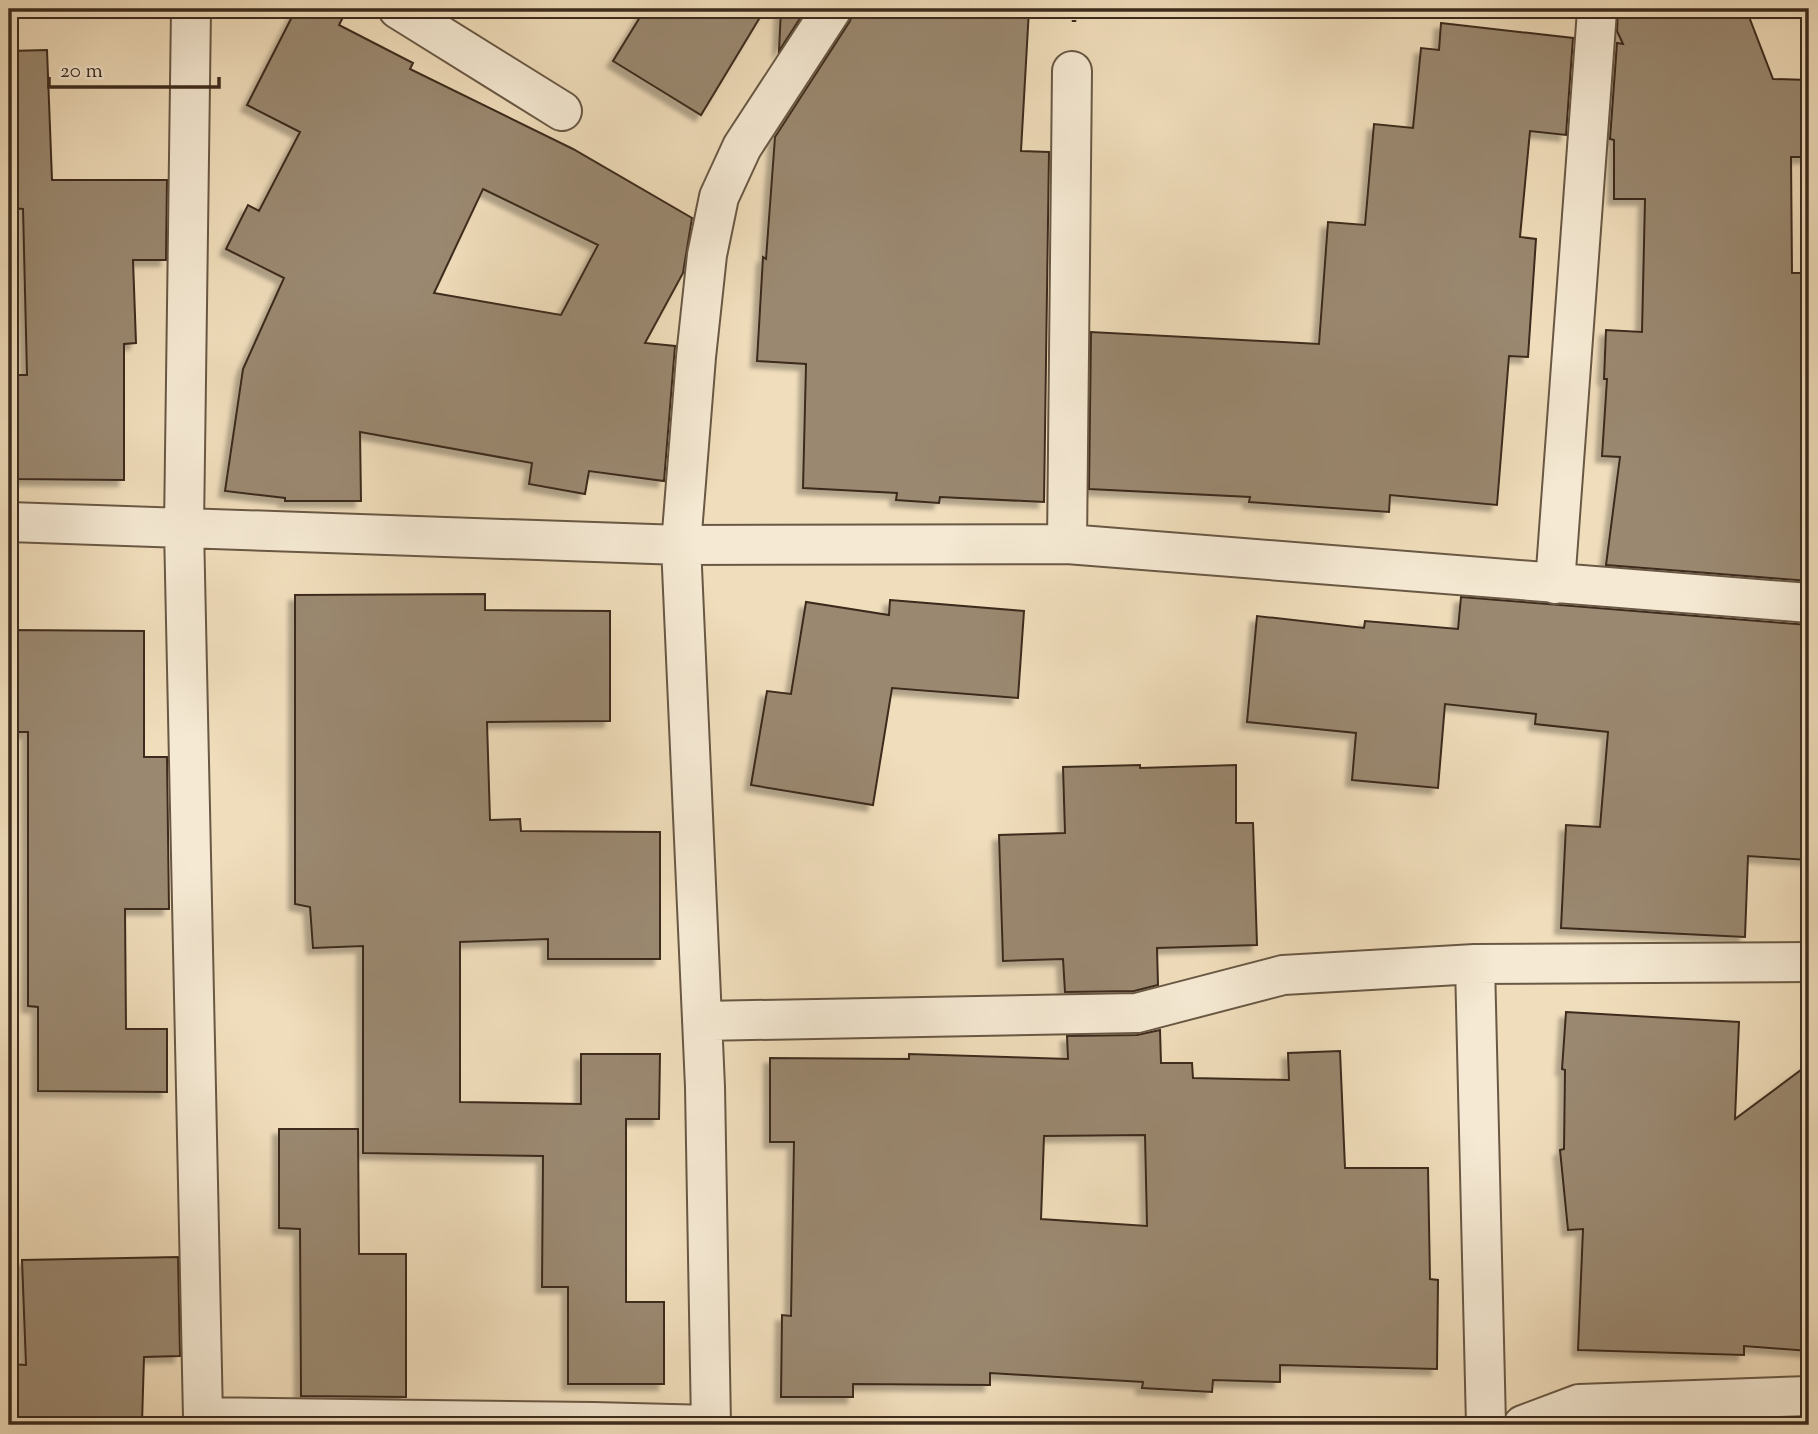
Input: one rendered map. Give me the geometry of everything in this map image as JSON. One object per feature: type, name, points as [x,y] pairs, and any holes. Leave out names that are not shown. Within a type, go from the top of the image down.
[{"type":"street","points":[[191,9],[184,528],[202,1421],[712,1425],[702,1021],[681,545],[707,255],[719,197],[742,148],[832,9]]},
{"type":"street","points":[[398,9],[562,111]]},
{"type":"street","points":[[1555,584],[1597,11]]},
{"type":"street","points":[[1067,544],[1072,71]]},
{"type":"street","points":[[9,522],[681,545],[1067,544],[1809,603]]},
{"type":"street","points":[[702,1021],[1137,1013],[1283,975],[1475,964],[1809,962]]},
{"type":"street","points":[[1475,964],[1486,1425]]},
{"type":"street","points":[[1522,1425],[1579,1404],[1809,1396]]},
{"type":"building","points":[[296,9],[347,9],[339,25],[413,63],[410,69],[573,149],[692,218],[683,273],[645,343],[675,346],[664,481],[589,471],[585,494],[529,484],[532,463],[360,432],[361,501],[285,501],[285,498],[225,491],[243,369],[284,278],[226,249],[248,205],[259,211],[300,132],[247,105]],"holes":[[[483,189],[598,245],[561,315],[434,293]]]},
{"type":"building","points":[[645,9],[765,9],[701,115],[613,61]]},
{"type":"building","points":[[781,9],[806,9],[779,51]]},
{"type":"building","points":[[854,9],[1029,9],[1021,151],[1049,152],[1044,502],[940,497],[939,503],[896,500],[897,493],[803,488],[806,364],[757,361],[763,257],[766,259],[775,137],[850,21]]},
{"type":"building","points":[[1618,9],[1746,9],[1773,79],[1809,80],[1809,157],[1791,157],[1792,273],[1802,273],[1801,343],[1809,343],[1809,581],[1606,565],[1620,457],[1602,456],[1607,379],[1604,379],[1606,330],[1642,332],[1645,199],[1614,199],[1614,140],[1610,139],[1617,43],[1623,44],[1617,31]]},
{"type":"building","points":[[1441,23],[1573,38],[1566,135],[1530,131],[1520,237],[1536,239],[1528,357],[1509,356],[1497,505],[1390,495],[1389,512],[1249,502],[1250,497],[1089,489],[1091,332],[1319,344],[1328,222],[1365,225],[1374,124],[1413,128],[1421,48],[1439,50]]},
{"type":"building","points":[[47,50],[52,180],[167,180],[166,260],[133,260],[136,343],[124,344],[124,480],[9,479],[9,375],[27,375],[23,209],[9,208],[9,51]]},
{"type":"building","points":[[485,594],[485,610],[610,611],[610,721],[487,722],[490,820],[520,819],[521,831],[660,832],[660,959],[548,959],[548,939],[460,942],[460,1102],[581,1104],[581,1054],[660,1054],[659,1119],[626,1119],[626,1302],[664,1302],[664,1384],[568,1384],[568,1287],[542,1287],[543,1156],[363,1153],[363,946],[313,948],[310,907],[295,904],[295,595]]},
{"type":"building","points":[[1461,597],[1809,625],[1809,860],[1748,856],[1745,937],[1561,928],[1566,825],[1600,827],[1608,732],[1535,724],[1536,714],[1445,704],[1438,788],[1352,780],[1356,733],[1247,722],[1257,616],[1364,628],[1365,621],[1458,629]]},
{"type":"building","points":[[890,600],[1024,611],[1018,698],[892,688],[873,805],[751,785],[767,691],[791,694],[806,602],[889,615]]},
{"type":"building","points":[[13,630],[144,631],[144,757],[167,757],[169,909],[125,909],[126,1029],[167,1029],[167,1092],[38,1091],[38,1007],[28,1006],[28,732],[13,732]]},
{"type":"building","points":[[1140,765],[1140,768],[1236,765],[1236,823],[1253,823],[1257,945],[1157,948],[1158,985],[1134,991],[1065,992],[1063,959],[1003,961],[999,835],[1065,833],[1063,767]]},
{"type":"building","points":[[1566,1012],[1739,1022],[1735,1119],[1809,1064],[1809,1351],[1744,1346],[1744,1355],[1578,1350],[1583,1229],[1568,1230],[1560,1150],[1564,1149],[1565,1070],[1562,1069]]},
{"type":"building","points":[[1160,1030],[1161,1063],[1192,1063],[1193,1078],[1289,1080],[1288,1053],[1340,1051],[1345,1168],[1428,1168],[1430,1279],[1438,1280],[1437,1369],[1280,1365],[1280,1382],[1213,1380],[1212,1392],[1142,1388],[1143,1382],[990,1373],[990,1385],[853,1384],[853,1397],[781,1397],[782,1315],[791,1316],[794,1142],[770,1142],[770,1058],[909,1059],[909,1054],[1068,1059],[1067,1036],[1137,1035]],"holes":[[[1145,1135],[1147,1226],[1041,1219],[1044,1136]]]},
{"type":"building","points":[[279,1129],[358,1129],[359,1254],[406,1254],[406,1397],[301,1396],[300,1229],[279,1228]]},
{"type":"building","points":[[178,1257],[180,1356],[144,1357],[142,1423],[10,1419],[10,1364],[26,1365],[22,1260]]}]
